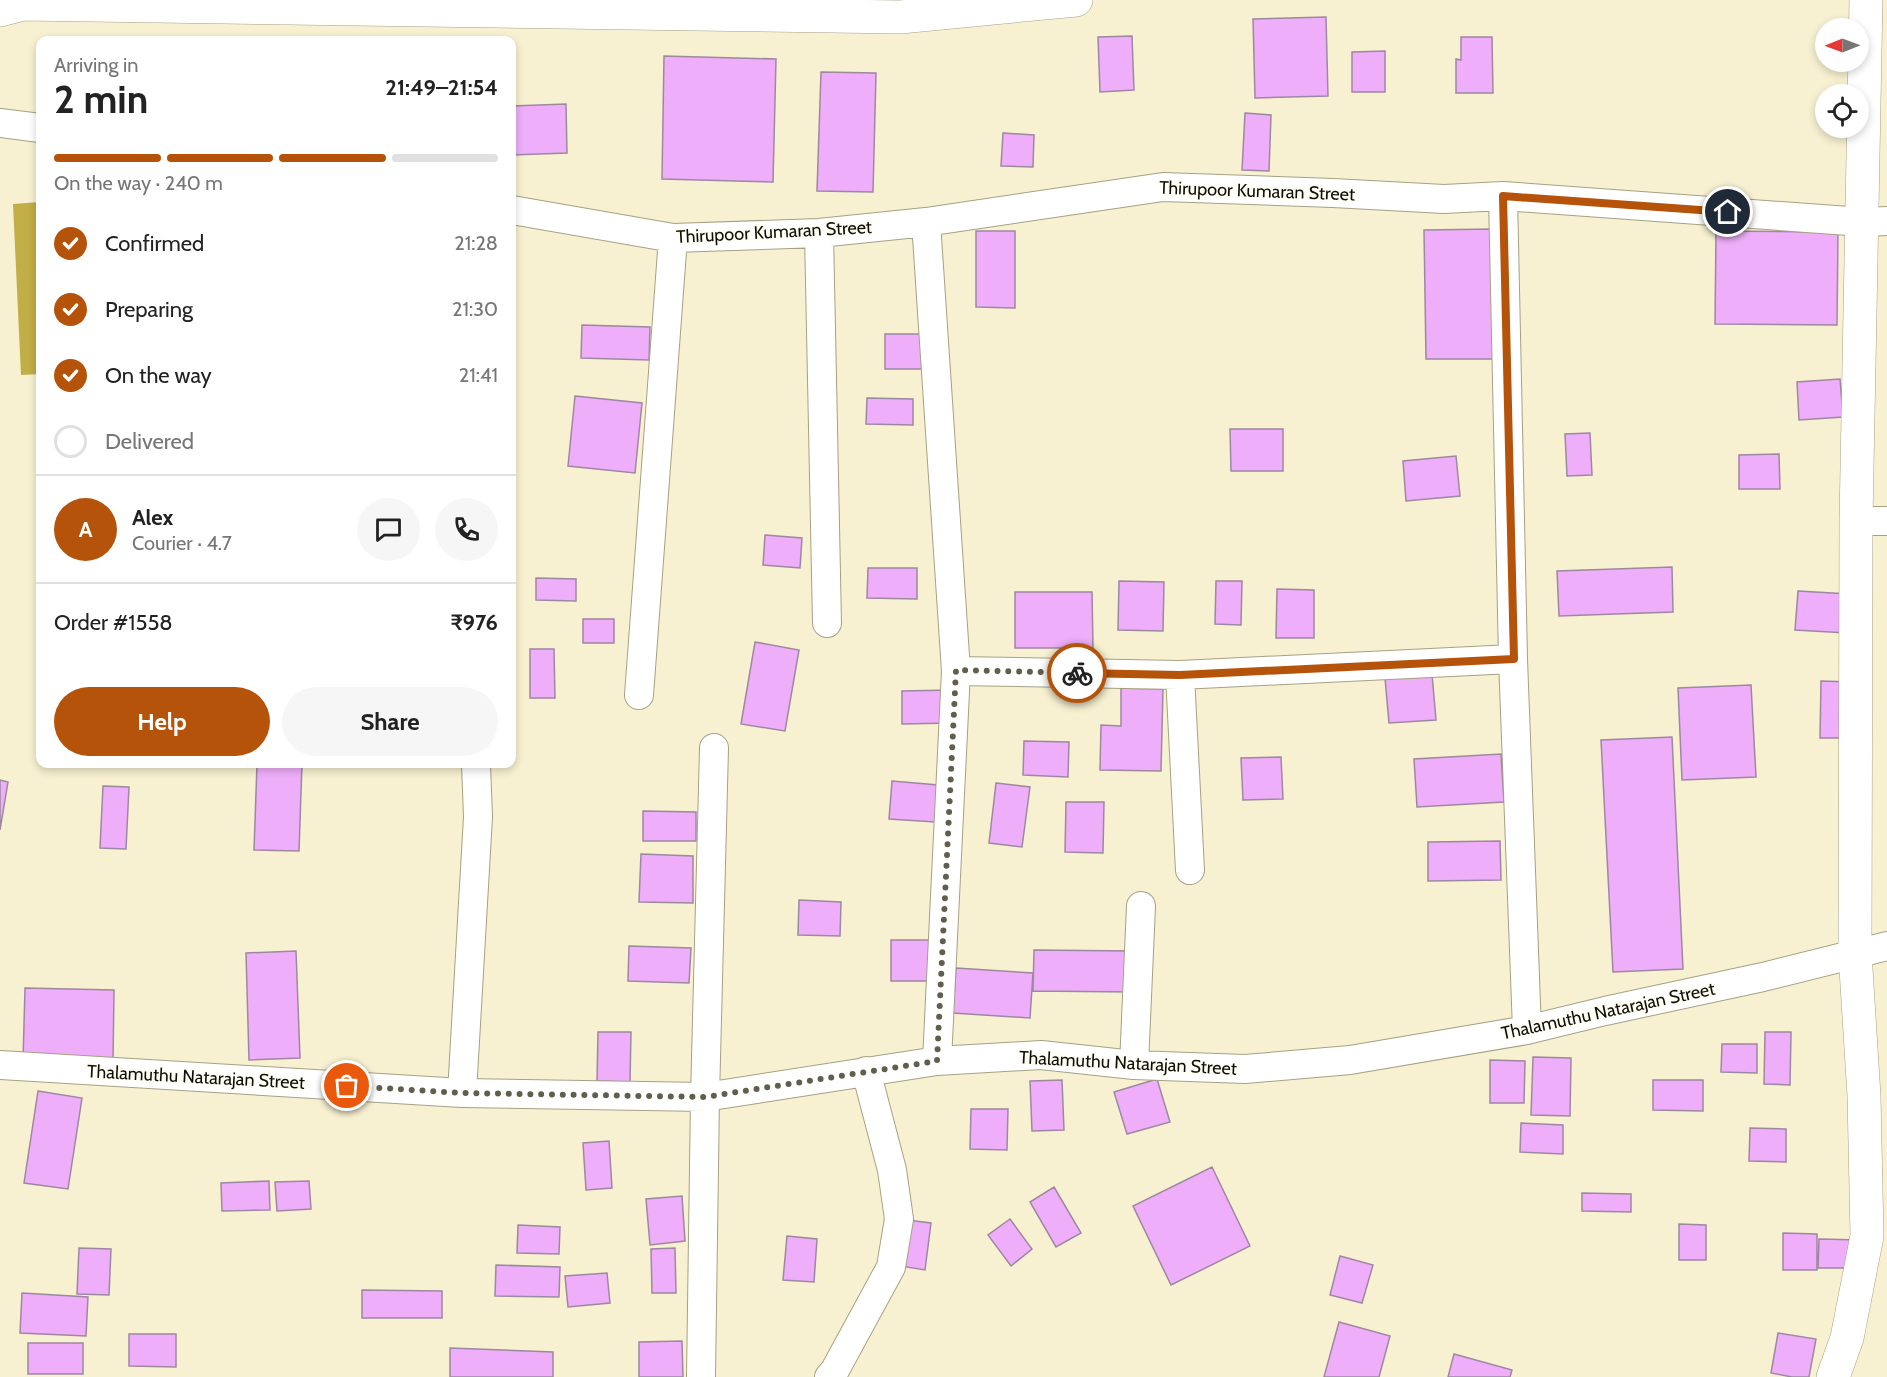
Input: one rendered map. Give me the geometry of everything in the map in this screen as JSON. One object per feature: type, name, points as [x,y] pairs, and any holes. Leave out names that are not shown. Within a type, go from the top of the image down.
[{"type":"street","points":[[0,10],[23,4],[836,8],[900,17],[1076,0]]},
{"type":"street","points":[[1833,1377],[1847,1338],[1868,1236],[1864,1096],[1855,953],[1872,521],[1875,221],[1866,0]]},
{"type":"street","points":[[0,123],[36,128]]},
{"type":"street","name":"Thirupoor Kumaran Street","points":[[516,211],[673,238],[819,232],[926,222],[1163,187],[1444,199],[1503,196],[1875,221]]},
{"type":"street","points":[[1503,196],[1514,659],[1527,1030]]},
{"type":"street","points":[[926,222],[956,670],[937,1061]]},
{"type":"street","points":[[819,232],[827,623]]},
{"type":"street","points":[[639,695],[673,238]]},
{"type":"street","points":[[956,670],[1180,675],[1514,659]]},
{"type":"street","points":[[1180,675],[1190,870]]},
{"type":"street","points":[[701,1377],[714,748]]},
{"type":"street","points":[[462,1093],[478,818],[476,768]]},
{"type":"street","points":[[1134,1065],[1141,906]]},
{"type":"street","name":"Thalamuthu Natarajan Street","points":[[0,1065],[462,1093],[705,1097],[937,1061],[1041,1055],[1134,1065],[1245,1069],[1350,1060],[1527,1030],[1763,977],[1887,946]]},
{"type":"street","points":[[834,1375],[891,1267],[899,1220],[892,1170],[866,1071]]},
{"type":"shaded area","points":[[36,202],[36,374],[21,375],[13,204]]},
{"type":"building","points":[[1326,17],[1328,96],[1255,98],[1253,19]]},
{"type":"building","points":[[1132,36],[1134,90],[1100,92],[1098,37]]},
{"type":"building","points":[[1461,37],[1492,37],[1493,93],[1456,93],[1456,59],[1461,60]]},
{"type":"building","points":[[1385,51],[1385,92],[1352,92],[1352,52]]},
{"type":"building","points":[[664,56],[776,59],[773,182],[662,179]]},
{"type":"building","points":[[821,72],[876,73],[873,192],[817,191]]},
{"type":"building","points":[[566,104],[567,153],[516,155],[516,106]]},
{"type":"building","points":[[1245,113],[1271,115],[1269,171],[1242,170]]},
{"type":"building","points":[[1003,133],[1034,135],[1033,167],[1001,166]]},
{"type":"building","points":[[1493,229],[1495,359],[1426,359],[1424,230]]},
{"type":"building","points":[[976,231],[1015,231],[1015,308],[976,307]]},
{"type":"building","points":[[1716,231],[1838,232],[1837,325],[1715,324]]},
{"type":"building","points":[[582,325],[650,327],[649,360],[581,358]]},
{"type":"building","points":[[885,334],[929,334],[929,369],[885,369]]},
{"type":"building","points":[[1840,379],[1843,417],[1799,420],[1797,382]]},
{"type":"building","points":[[575,396],[642,403],[635,473],[568,466]]},
{"type":"building","points":[[867,398],[913,399],[913,425],[866,424]]},
{"type":"building","points":[[1230,429],[1283,429],[1283,471],[1231,471]]},
{"type":"building","points":[[1590,433],[1592,475],[1567,476],[1565,434]]},
{"type":"building","points":[[1779,454],[1780,489],[1739,489],[1739,455]]},
{"type":"building","points":[[1456,456],[1460,496],[1406,501],[1403,461]]},
{"type":"building","points":[[765,535],[802,538],[800,568],[763,565]]},
{"type":"building","points":[[1672,567],[1673,612],[1559,616],[1557,571]]},
{"type":"building","points":[[868,568],[917,568],[917,599],[867,598]]},
{"type":"building","points":[[536,578],[576,579],[576,601],[536,600]]},
{"type":"building","points":[[1119,581],[1164,582],[1163,631],[1118,630]]},
{"type":"building","points":[[1216,581],[1242,581],[1241,625],[1215,624]]},
{"type":"building","points":[[1277,589],[1314,590],[1314,638],[1276,638]]},
{"type":"building","points":[[1798,591],[1849,594],[1847,633],[1795,630]]},
{"type":"building","points":[[1015,592],[1092,592],[1093,648],[1015,648]]},
{"type":"building","points":[[583,619],[614,619],[614,643],[583,643]]},
{"type":"building","points":[[755,642],[799,650],[785,731],[741,724]]},
{"type":"building","points":[[530,649],[554,649],[555,698],[530,698]]},
{"type":"building","points":[[1432,674],[1436,720],[1389,723],[1385,678]]},
{"type":"building","points":[[1821,681],[1852,682],[1851,738],[1820,738]]},
{"type":"building","points":[[1751,685],[1756,777],[1682,780],[1678,688]]},
{"type":"building","points":[[1121,688],[1163,689],[1161,771],[1100,770],[1101,725],[1121,726]]},
{"type":"building","points":[[950,690],[950,723],[902,724],[902,691]]},
{"type":"building","points":[[1672,737],[1683,969],[1613,972],[1601,740]]},
{"type":"building","points":[[1024,741],[1069,742],[1068,777],[1023,775]]},
{"type":"building","points":[[1501,754],[1504,802],[1417,807],[1414,759]]},
{"type":"building","points":[[1281,757],[1283,799],[1243,800],[1241,758]]},
{"type":"building","points":[[257,768],[302,768],[299,851],[254,850]]},
{"type":"building","points":[[0,780],[8,782],[0,830]]},
{"type":"building","points":[[892,781],[938,785],[935,822],[889,819]]},
{"type":"building","points":[[996,783],[1030,787],[1022,847],[989,843]]},
{"type":"building","points":[[103,786],[129,787],[126,849],[100,848]]},
{"type":"building","points":[[1066,802],[1104,802],[1103,853],[1065,852]]},
{"type":"building","points":[[643,811],[696,812],[696,841],[643,841]]},
{"type":"building","points":[[1500,841],[1501,880],[1428,881],[1428,842]]},
{"type":"building","points":[[641,854],[693,856],[693,903],[639,902]]},
{"type":"building","points":[[799,900],[841,902],[840,936],[798,935]]},
{"type":"building","points":[[891,940],[933,940],[934,981],[891,981]]},
{"type":"building","points":[[629,946],[691,948],[689,983],[628,981]]},
{"type":"building","points":[[1034,950],[1133,951],[1133,992],[1033,991]]},
{"type":"building","points":[[296,951],[300,1058],[249,1060],[246,953]]},
{"type":"building","points":[[956,968],[1033,973],[1030,1018],[953,1013]]},
{"type":"building","points":[[25,988],[114,990],[113,1063],[23,1061]]},
{"type":"building","points":[[598,1032],[631,1032],[630,1082],[597,1081]]},
{"type":"building","points":[[1765,1032],[1791,1032],[1790,1085],[1764,1084]]},
{"type":"building","points":[[1722,1044],[1757,1044],[1757,1073],[1721,1072]]},
{"type":"building","points":[[1533,1057],[1571,1058],[1570,1116],[1531,1115]]},
{"type":"building","points":[[1490,1060],[1525,1061],[1524,1103],[1490,1103]]},
{"type":"building","points":[[1157,1079],[1170,1122],[1127,1134],[1114,1092]]},
{"type":"building","points":[[1062,1080],[1064,1130],[1032,1131],[1030,1081]]},
{"type":"building","points":[[1653,1080],[1703,1080],[1703,1111],[1653,1110]]},
{"type":"building","points":[[38,1091],[82,1098],[68,1189],[24,1183]]},
{"type":"building","points":[[971,1109],[1008,1109],[1007,1150],[970,1149]]},
{"type":"building","points":[[1521,1123],[1563,1125],[1563,1154],[1520,1152]]},
{"type":"building","points":[[1750,1128],[1786,1129],[1786,1162],[1749,1161]]},
{"type":"building","points":[[609,1141],[612,1188],[586,1190],[583,1143]]},
{"type":"building","points":[[1212,1167],[1250,1246],[1171,1285],[1133,1206]]},
{"type":"building","points":[[269,1181],[270,1210],[222,1211],[221,1183]]},
{"type":"building","points":[[309,1181],[311,1209],[277,1211],[275,1182]]},
{"type":"building","points":[[1054,1187],[1081,1233],[1056,1247],[1030,1202]]},
{"type":"building","points":[[1582,1193],[1631,1194],[1631,1212],[1582,1211]]},
{"type":"building","points":[[682,1196],[685,1241],[650,1245],[646,1199]]},
{"type":"building","points":[[1010,1219],[1032,1249],[1011,1266],[988,1235]]},
{"type":"building","points":[[907,1220],[931,1223],[925,1270],[900,1266]]},
{"type":"building","points":[[1679,1224],[1706,1225],[1706,1260],[1679,1260]]},
{"type":"building","points":[[518,1225],[560,1227],[559,1254],[517,1253]]},
{"type":"building","points":[[1783,1233],[1817,1234],[1817,1270],[1783,1270]]},
{"type":"building","points":[[787,1236],[817,1239],[814,1282],[783,1280]]},
{"type":"building","points":[[1819,1239],[1861,1240],[1857,1268],[1818,1268]]},
{"type":"building","points":[[79,1248],[111,1249],[109,1295],[77,1294]]},
{"type":"building","points":[[675,1248],[676,1293],[652,1293],[651,1249]]},
{"type":"building","points":[[1340,1256],[1373,1265],[1362,1303],[1330,1295]]},
{"type":"building","points":[[496,1265],[560,1267],[559,1297],[495,1296]]},
{"type":"building","points":[[607,1273],[610,1303],[568,1307],[565,1276]]},
{"type":"building","points":[[362,1290],[442,1291],[442,1318],[362,1318]]},
{"type":"building","points":[[22,1293],[88,1297],[86,1336],[20,1333]]},
{"type":"building","points":[[1339,1322],[1390,1336],[1379,1377],[1324,1377]]},
{"type":"building","points":[[1778,1333],[1816,1339],[1809,1377],[1771,1373]]},
{"type":"building","points":[[129,1334],[176,1334],[176,1367],[129,1366]]},
{"type":"building","points":[[682,1341],[683,1377],[639,1377],[639,1342]]},
{"type":"building","points":[[28,1343],[83,1343],[83,1374],[28,1374]]},
{"type":"building","points":[[450,1348],[553,1352],[553,1377],[450,1377]]},
{"type":"building","points":[[1454,1354],[1512,1370],[1510,1377],[1448,1377]]},
{"type":"way so far","points":[[347,1086],[462,1093],[705,1097],[937,1061],[956,670],[1077,673]]},
{"type":"route","points":[[1077,673],[1180,675],[1514,659],[1503,196],[1728,212]]}]
